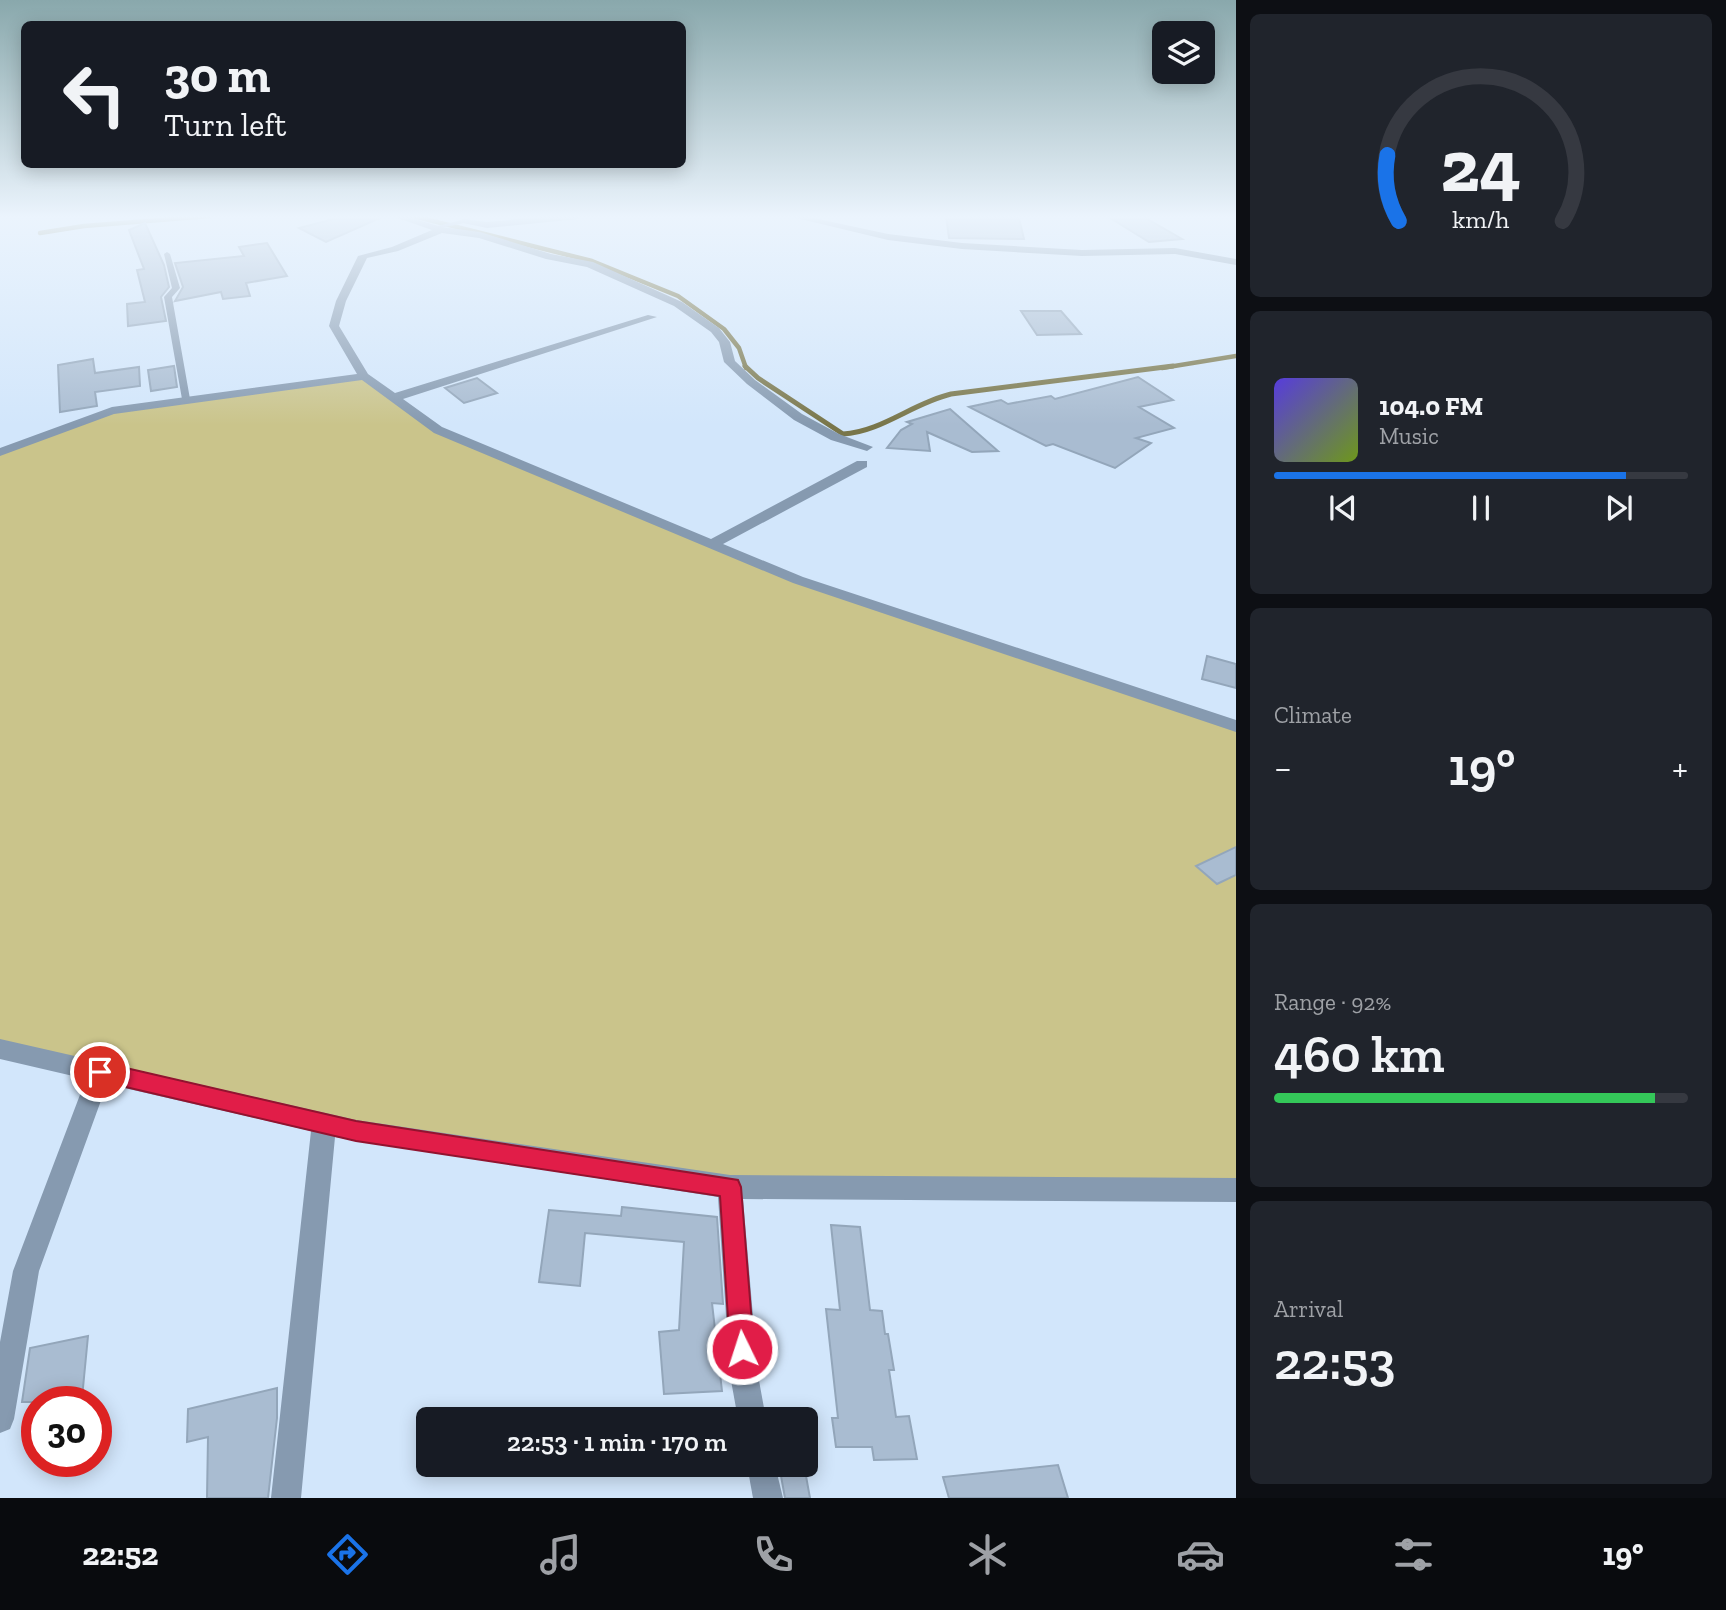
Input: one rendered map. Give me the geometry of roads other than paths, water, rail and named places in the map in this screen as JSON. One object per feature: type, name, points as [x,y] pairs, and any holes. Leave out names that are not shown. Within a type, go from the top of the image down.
[{"type":"street","points":[[348,286],[334,326],[364,376],[438,430],[798,580],[1236,726]]},
{"type":"street","points":[[638,286],[678,304],[715,330],[724,342],[730,362],[751,382],[798,417],[835,437],[867,447]]},
{"type":"street","points":[[392,398],[652,317]]},
{"type":"street","points":[[0,452],[112,411],[364,376]]},
{"type":"street","points":[[712,544],[862,464]]},
{"type":"street","points":[[0,1049],[324,1124],[730,1187],[1236,1190]]},
{"type":"street","points":[[0,1419],[26,1270],[100,1072]]},
{"type":"street","points":[[286,1498],[324,1124]]},
{"type":"street","points":[[730,1187],[744,1375],[750,1407]]},
{"type":"street","points":[[764,1477],[768,1498]]},
{"type":"lane","points":[[175,286],[168,298],[186,399]]},
{"type":"waterway","points":[[653,286],[678,296],[724,329],[739,348],[745,366]]},
{"type":"waterway","points":[[1162,368],[1236,356]]},
{"type":"waterway","points":[[745,366],[758,378],[843,434],[871,428],[951,394],[1173,366]]}]
